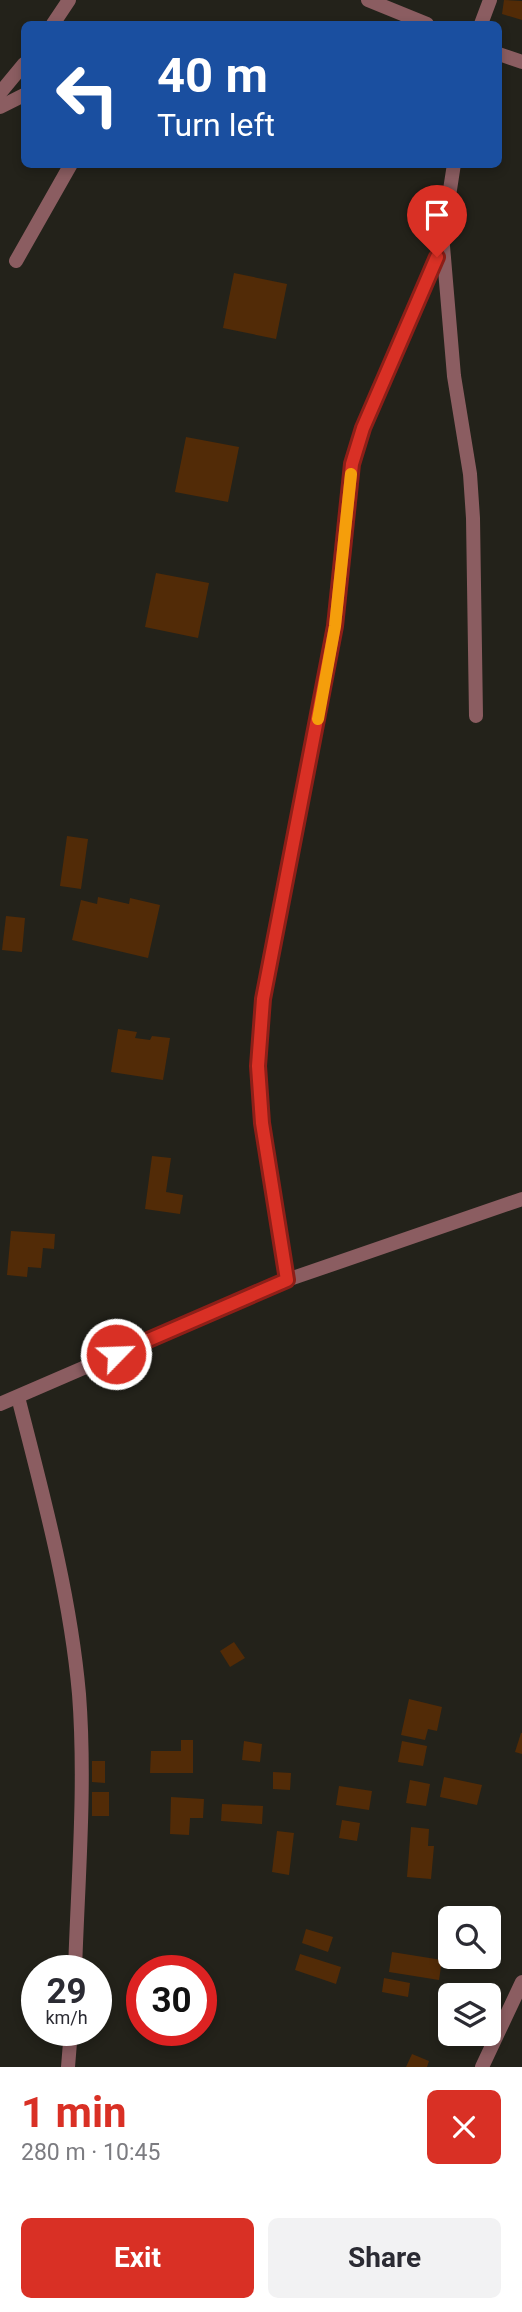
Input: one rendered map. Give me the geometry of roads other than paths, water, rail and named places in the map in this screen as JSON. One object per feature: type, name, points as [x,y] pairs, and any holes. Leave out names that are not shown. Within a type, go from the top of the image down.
[{"type":"street","points":[[55,21],[69,0]]},
{"type":"street","points":[[368,0],[420,21]]},
{"type":"street","points":[[482,21],[490,0]]},
{"type":"street","points":[[502,55],[522,62]]},
{"type":"street","points":[[0,93],[21,68]]},
{"type":"street","points":[[0,107],[21,97]]},
{"type":"street","points":[[16,261],[69,168]]},
{"type":"street","points":[[287,1280],[262,1123],[258,1066],[263,999],[335,626],[352,464],[363,428],[431,273],[442,241],[453,168]]},
{"type":"street","points":[[442,241],[454,376],[470,474],[476,716]]},
{"type":"street","points":[[0,1404],[287,1280],[522,1199]]},
{"type":"street","points":[[18,1397],[56,1545],[72,1632],[79,1695],[81,1782],[75,1955]]},
{"type":"street","points":[[482,2067],[522,1982]]},
{"type":"street","points":[[68,2067],[70,2046]]}]
